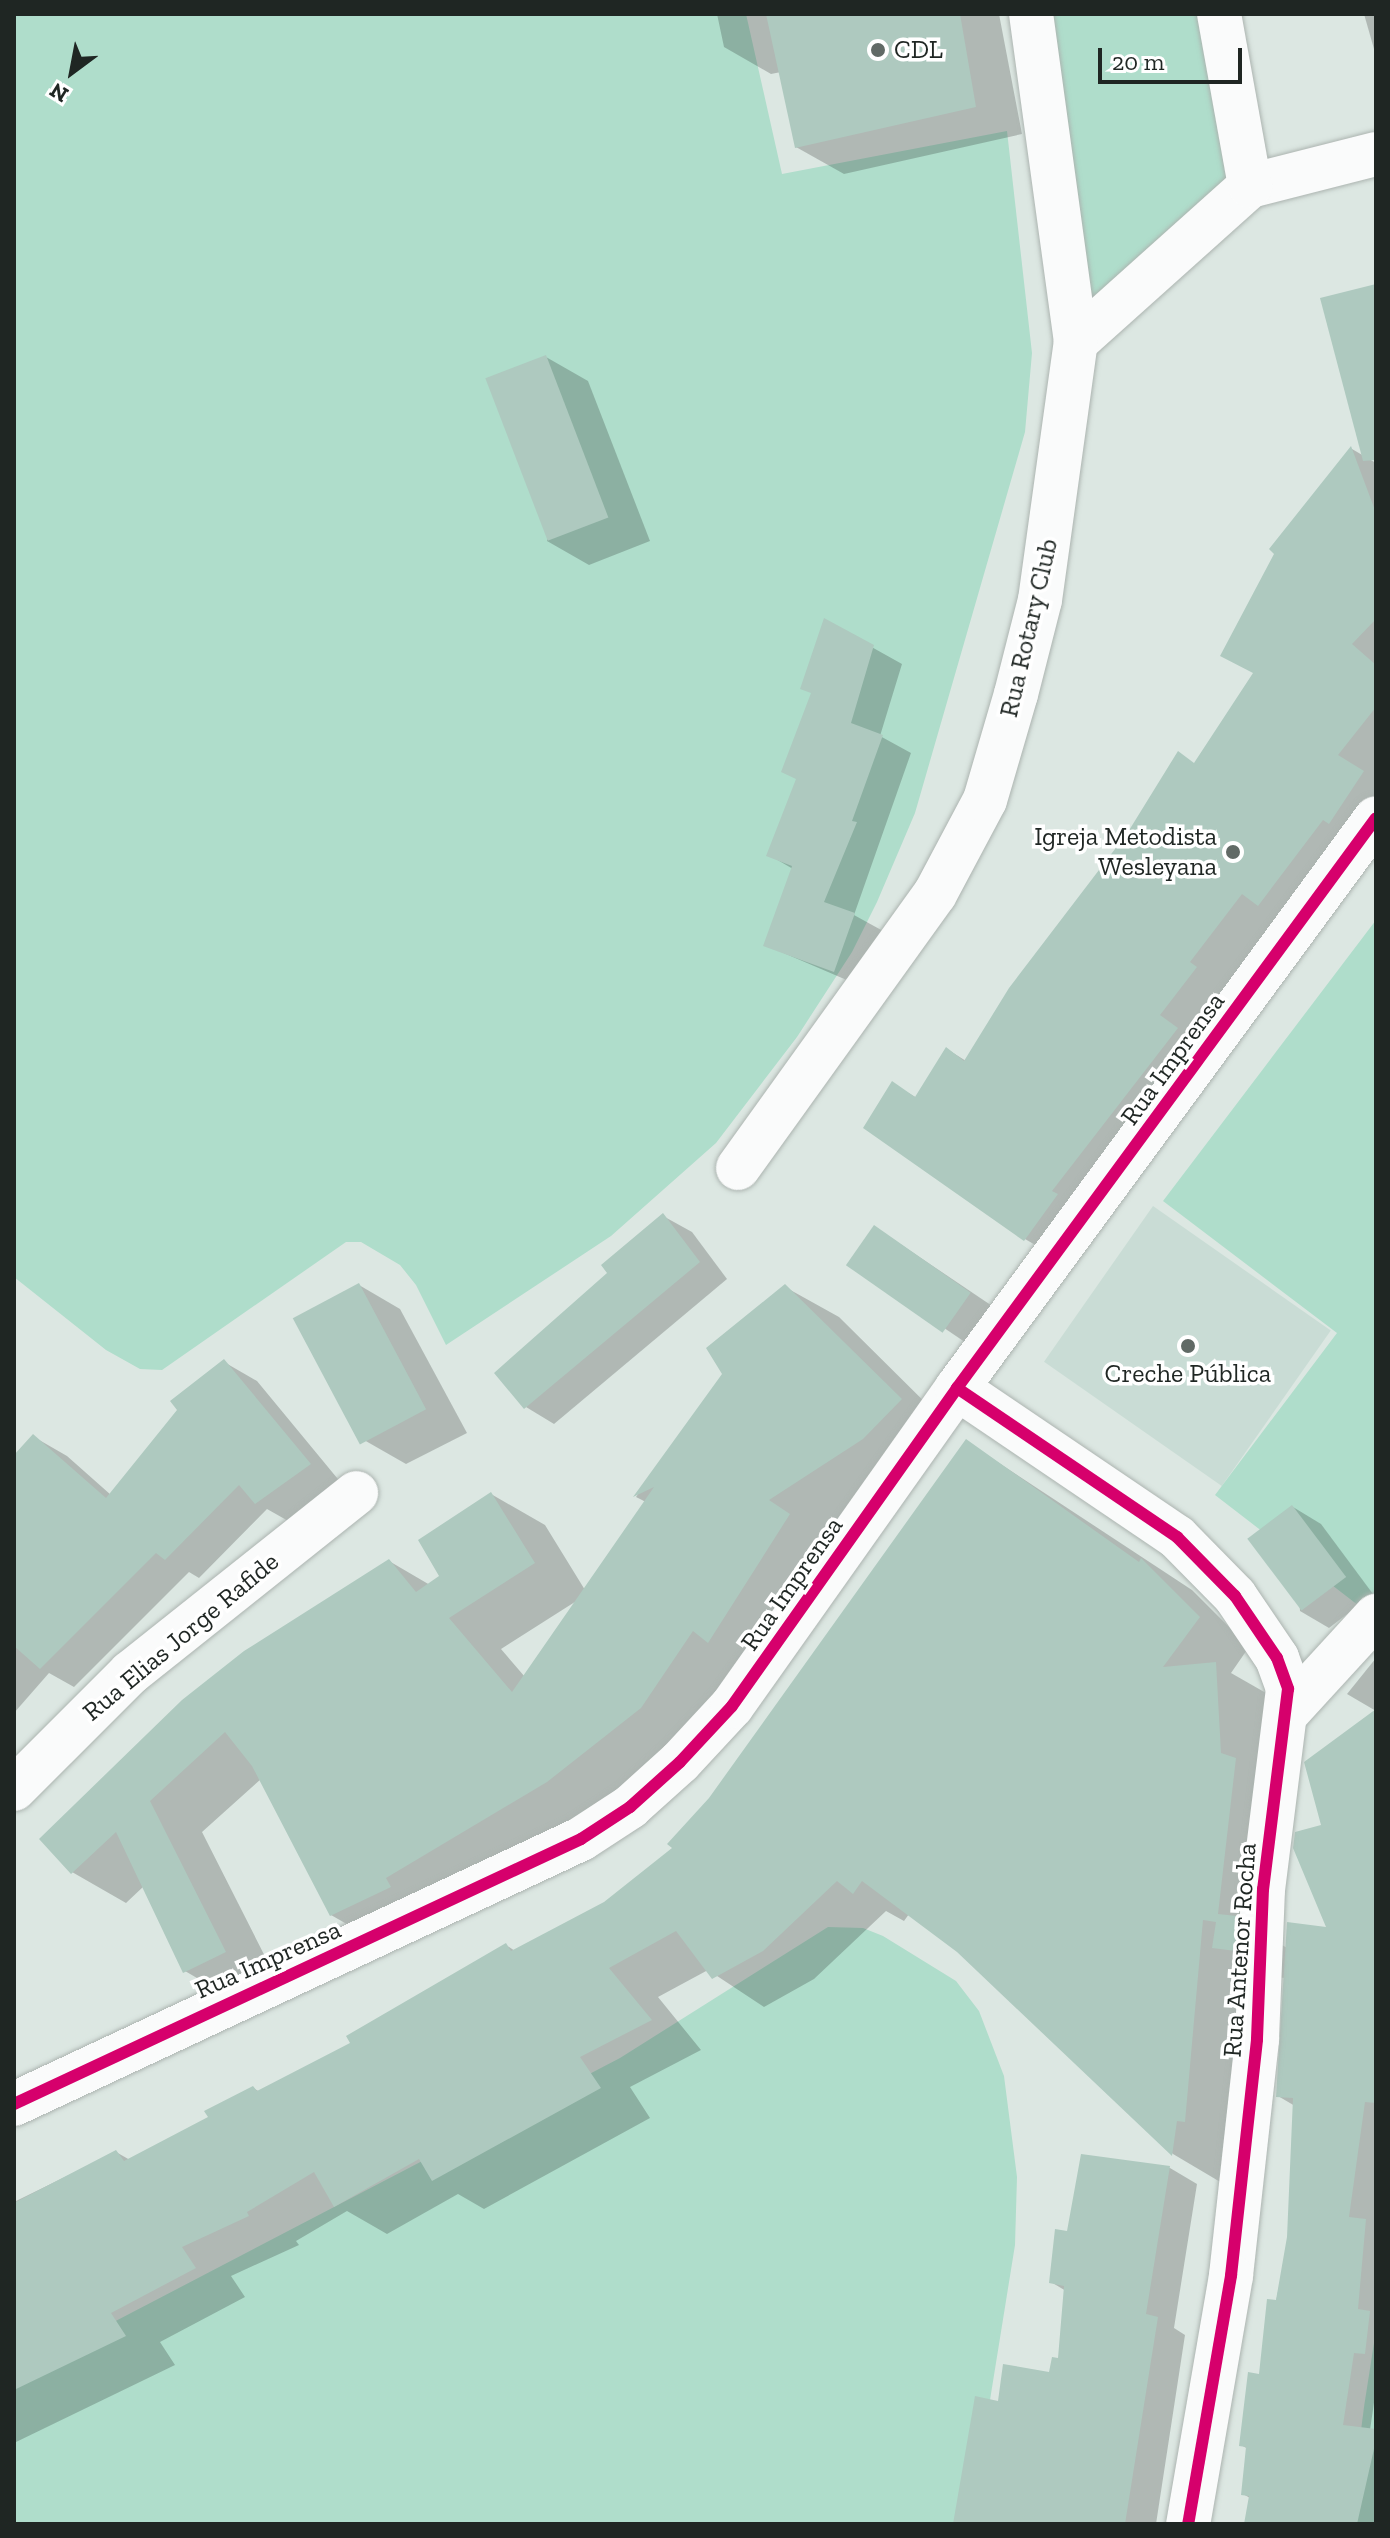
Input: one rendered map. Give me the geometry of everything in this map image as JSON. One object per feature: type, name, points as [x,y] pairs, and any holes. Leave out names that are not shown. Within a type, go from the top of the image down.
[{"type":"street","name":"Rua Rotary Club","points":[[738,1168],[935,894],[985,800],[1040,600],[1076,342],[1031,14]]},
{"type":"street","points":[[1219,14],[1250,186]]},
{"type":"street","points":[[1076,342],[1250,186],[1376,154]]},
{"type":"street","name":"Rua Imprensa","points":[[14,2104],[544,1858],[630,1807],[732,1706],[957,1388],[1376,818]]},
{"type":"street","name":"Rua Antenor Rocha","points":[[957,1388],[1177,1537],[1214,1572],[1277,1658],[1288,1689],[1263,1889],[1257,2040],[1231,2276],[1188,2524]]},
{"type":"street","name":"Rua Elias Jorge Rafide","points":[[14,1789],[130,1673],[356,1493]]},
{"type":"street","points":[[1287,1713],[1376,1616]]},
{"type":"shaded area","name":"Creche Pública","points":[[1153,1206],[1331,1330],[1222,1486],[1044,1362]]},
{"type":"green space","points":[[14,14],[746,14],[782,174],[1007,131],[1032,353],[1025,432],[915,813],[877,902],[852,952],[797,1037],[716,1143],[611,1236],[446,1345],[416,1285],[400,1265],[361,1242],[346,1242],[162,1370],[140,1369],[106,1350],[14,1277]]},
{"type":"green space","points":[[1038,14],[1210,14],[1238,180],[1082,325]]},
{"type":"green space","points":[[1376,920],[1376,1592],[1363,1609],[1215,1495],[1337,1333],[1163,1201]]},
{"type":"green space","points":[[828,1927],[863,1928],[883,1936],[956,1981],[979,2011],[1004,2076],[1017,2177],[1015,2245],[970,2524],[14,2524],[14,2374],[620,2058]]},
{"type":"green space","points":[[1376,2330],[1376,2524],[1349,2524],[1364,2407]]},
{"type":"building","points":[[766,14],[960,14],[976,107],[795,148]]},
{"type":"building","points":[[1376,284],[1376,460],[1363,461],[1320,298]]},
{"type":"building","points":[[546,355],[608,517],[548,541],[485,378]]},
{"type":"building","points":[[1351,446],[1376,513],[1376,619],[1352,644],[1376,665],[1376,707],[1338,755],[1364,771],[1329,824],[1323,820],[1258,906],[1242,894],[1190,962],[1197,967],[1160,1015],[1178,1028],[1052,1191],[1058,1194],[1024,1241],[863,1128],[892,1081],[915,1097],[946,1047],[964,1061],[1009,988],[1128,832],[1178,751],[1194,763],[1253,673],[1220,656],[1274,554],[1269,549]]},
{"type":"building","points":[[824,618],[874,645],[851,723],[883,735],[852,821],[857,822],[824,902],[855,913],[834,972],[763,946],[792,866],[766,856],[796,779],[781,772],[811,693],[800,689]]},
{"type":"building","points":[[663,1213],[700,1262],[524,1409],[494,1373],[607,1273],[601,1265]]},
{"type":"building","points":[[874,1225],[971,1293],[943,1333],[846,1265]]},
{"type":"building","points":[[359,1283],[426,1409],[360,1444],[293,1318]]},
{"type":"building","points":[[785,1284],[902,1399],[863,1439],[769,1500],[790,1514],[708,1643],[693,1631],[641,1708],[547,1782],[386,1878],[391,1887],[330,1916],[252,1766],[225,1732],[150,1801],[226,1952],[183,1973],[116,1832],[71,1874],[39,1839],[182,1700],[244,1651],[389,1559],[416,1592],[439,1576],[418,1540],[491,1492],[535,1563],[449,1618],[512,1692],[654,1487],[633,1497],[722,1374],[706,1348]]},
{"type":"building","points":[[224,1359],[311,1464],[255,1504],[239,1485],[165,1560],[156,1553],[40,1669],[14,1646],[14,1455],[33,1434],[106,1498],[177,1410],[170,1401]]},
{"type":"building","points":[[966,1439],[1139,1562],[1141,1558],[1200,1617],[1163,1667],[1216,1662],[1221,1753],[1236,1758],[1218,1914],[1237,1916],[1236,1951],[1212,1948],[1216,1922],[1203,1920],[1185,2122],[1177,2121],[1172,2156],[957,1952],[862,1881],[853,1894],[837,1881],[763,1951],[712,1979],[676,1931],[609,1968],[652,2020],[580,2057],[601,2088],[432,2181],[419,2159],[334,2207],[314,2172],[247,2212],[249,2216],[182,2247],[196,2268],[111,2313],[126,2336],[14,2390],[14,2203],[116,2150],[124,2161],[208,2117],[204,2111],[253,2086],[257,2091],[350,2043],[346,2036],[506,1943],[511,1951],[604,1902],[672,1848],[667,1844],[709,1798]]},
{"type":"building","points":[[1292,1505],[1346,1577],[1301,1611],[1247,1539]]},
{"type":"building","points":[[1376,1709],[1376,2103],[1365,2102],[1349,2217],[1366,2219],[1358,2309],[1370,2311],[1365,2354],[1354,2353],[1343,2425],[1376,2429],[1376,2440],[1357,2524],[1244,2524],[1249,2496],[1241,2495],[1246,2447],[1239,2446],[1248,2372],[1259,2374],[1267,2299],[1276,2300],[1287,2237],[1293,2098],[1276,2097],[1287,1922],[1326,1927],[1293,1848],[1295,1832],[1321,1825],[1304,1762]]},
{"type":"building","points":[[1081,2154],[1170,2166],[1146,2314],[1158,2317],[1125,2524],[953,2524],[975,2396],[998,2401],[1003,2364],[1049,2372],[1052,2357],[1058,2358],[1064,2286],[1049,2283],[1055,2229],[1067,2231]]},
{"type":"cycle path","points":[[14,2104],[581,1839],[630,1807],[680,1762],[732,1706],[957,1388],[1376,818]]},
{"type":"cycle path","points":[[957,1388],[1177,1537],[1235,1596],[1277,1658],[1288,1689],[1263,1889],[1257,2040],[1231,2276],[1188,2524]]},
{"type":"place","name":"CDL","points":[[878,50]]},
{"type":"place","name":"Igreja Metodista Wesleyana","points":[[1233,852]]},
{"type":"place","name":"Creche Pública","points":[[1188,1346]]}]
